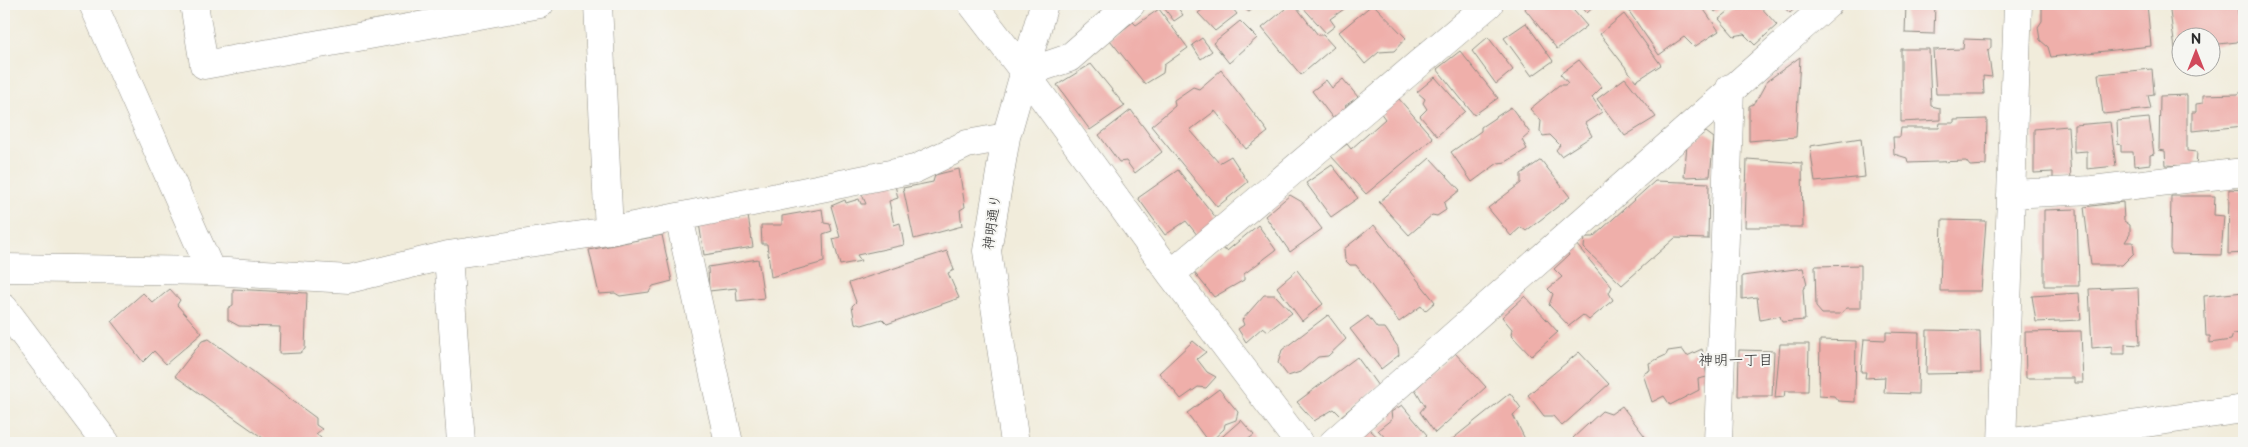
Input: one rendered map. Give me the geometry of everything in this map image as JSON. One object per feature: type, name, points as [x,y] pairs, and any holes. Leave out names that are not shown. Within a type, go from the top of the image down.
[{"type":"street","points":[[93,4],[211,271]]},
{"type":"street","points":[[194,4],[204,65],[540,4]]},
{"type":"street","points":[[598,4],[608,231]]},
{"type":"street","points":[[972,4],[1299,443]]},
{"type":"street","name":"神明通り","points":[[1015,443],[987,251],[1006,137],[1044,4]]},
{"type":"street","points":[[1025,73],[1069,58],[1130,4]]},
{"type":"street","points":[[1172,274],[1489,4]]},
{"type":"street","points":[[1332,443],[1730,88],[1828,4]]},
{"type":"street","points":[[2018,4],[2004,443],[2244,409]]},
{"type":"street","points":[[1718,443],[1730,88]]},
{"type":"street","points":[[4,268],[211,271],[349,279],[448,255],[608,231],[915,169],[967,144],[1006,137]]},
{"type":"street","points":[[2011,194],[2092,190],[2244,172]]},
{"type":"street","points":[[679,217],[729,443]]},
{"type":"street","points":[[448,255],[461,443]]},
{"type":"street","points":[[4,308],[106,443]]},
{"type":"building","points":[[1161,4],[1175,4],[1183,15],[1174,21]]},
{"type":"building","points":[[1210,4],[1229,4],[1237,14],[1215,31],[1198,13]]},
{"type":"building","points":[[1238,4],[1259,4],[1249,12]]},
{"type":"building","points":[[1291,4],[1294,4],[1318,35],[1323,35],[1334,47],[1301,75],[1262,28]]},
{"type":"building","points":[[1300,4],[1351,4],[1330,19],[1335,26],[1326,33]]},
{"type":"building","points":[[1373,4],[1406,38],[1394,51],[1379,52],[1365,64],[1339,32]]},
{"type":"building","points":[[1528,4],[1568,4],[1587,26],[1557,49],[1525,9]]},
{"type":"building","points":[[1579,4],[1597,4],[1587,13]]},
{"type":"building","points":[[1632,4],[1700,4],[1719,31],[1694,47],[1684,37],[1659,55],[1626,7]]},
{"type":"building","points":[[1709,4],[1725,4],[1715,12]]},
{"type":"building","points":[[1738,4],[1758,4],[1777,25],[1755,45],[1744,34],[1734,36],[1719,19]]},
{"type":"building","points":[[1780,4],[1800,4],[1790,13]]},
{"type":"building","points":[[1906,4],[1935,4],[1934,34],[1905,33]]},
{"type":"building","points":[[2147,4],[2151,46],[2051,57],[2048,47],[2040,40],[2038,27],[2042,21],[2042,5]]},
{"type":"building","points":[[2169,4],[2237,4],[2241,37],[2237,42],[2220,44],[2220,28],[2172,28]]},
{"type":"building","points":[[1159,9],[1188,48],[1164,65],[1163,73],[1145,84],[1110,40],[1133,22],[1136,25]]},
{"type":"building","points":[[1624,14],[1661,65],[1636,81],[1600,34]]},
{"type":"building","points":[[1240,21],[1257,38],[1229,63],[1213,43]]},
{"type":"building","points":[[1526,23],[1553,61],[1532,76],[1504,38]]},
{"type":"building","points":[[1488,37],[1513,70],[1496,84],[1472,51]]},
{"type":"building","points":[[1202,38],[1212,51],[1201,59],[1192,45]]},
{"type":"building","points":[[1964,39],[1991,40],[1991,47],[1988,51],[1992,77],[1983,76],[1984,94],[1936,94],[1933,50],[1963,49]]},
{"type":"building","points":[[1901,49],[1929,49],[1931,106],[1940,108],[1940,120],[1901,122]]},
{"type":"building","points":[[1460,51],[1498,98],[1474,115],[1437,69]]},
{"type":"building","points":[[1800,57],[1796,137],[1749,141],[1749,106],[1755,103],[1767,81]]},
{"type":"building","points":[[1579,60],[1602,87],[1592,97],[1602,112],[1585,123],[1592,136],[1561,156],[1556,150],[1560,145],[1550,135],[1543,136],[1540,131],[1541,121],[1530,109],[1559,85],[1568,83],[1560,74]]},
{"type":"building","points":[[1091,64],[1125,106],[1090,130],[1057,85]]},
{"type":"building","points":[[2152,69],[2154,94],[2148,95],[2151,109],[2103,114],[2098,74]]},
{"type":"building","points":[[1221,70],[1268,132],[1246,149],[1215,111],[1190,130],[1219,163],[1231,156],[1248,182],[1217,207],[1151,126],[1175,106],[1174,100],[1193,87],[1199,89]]},
{"type":"building","points":[[1435,77],[1465,111],[1437,136],[1420,116],[1427,109],[1423,103],[1425,99],[1417,92]]},
{"type":"building","points":[[1625,78],[1656,117],[1625,136],[1597,99]]},
{"type":"building","points":[[1343,79],[1358,97],[1345,106],[1349,110],[1335,121],[1312,91],[1326,80],[1332,88]]},
{"type":"building","points":[[2244,90],[2244,126],[2192,131],[2192,112],[2196,112],[2196,104],[2203,103],[2203,95],[2238,94]]},
{"type":"building","points":[[2187,95],[2187,151],[2197,152],[2196,167],[2166,165],[2165,151],[2159,150],[2160,96]]},
{"type":"building","points":[[1399,99],[1433,138],[1366,194],[1331,156],[1347,144],[1351,149],[1385,119],[1380,112]]},
{"type":"building","points":[[1511,107],[1530,133],[1522,140],[1527,149],[1506,162],[1498,163],[1472,182],[1451,152],[1481,131],[1481,127]]},
{"type":"building","points":[[1131,110],[1162,152],[1135,173],[1126,161],[1119,162],[1099,135]]},
{"type":"building","points":[[2149,118],[2154,154],[2150,155],[2150,164],[2134,166],[2133,152],[2121,152],[2121,145],[2118,144],[2117,121]]},
{"type":"building","points":[[1987,119],[1986,165],[1970,166],[1966,161],[1908,163],[1907,158],[1894,154],[1893,137],[1900,137],[1901,128],[1939,128],[1940,123],[1954,123],[1954,120]]},
{"type":"building","points":[[2110,122],[2116,166],[2087,169],[2087,151],[2074,152],[2074,125]]},
{"type":"building","points":[[2068,126],[2071,179],[2053,180],[2053,172],[2034,173],[2034,129]]},
{"type":"building","points":[[1706,132],[1714,138],[1710,176],[1684,177],[1687,145]]},
{"type":"building","points":[[1861,138],[1865,177],[1815,182],[1810,146]]},
{"type":"building","points":[[1430,158],[1460,190],[1444,203],[1446,210],[1437,216],[1432,215],[1409,235],[1379,202]]},
{"type":"building","points":[[1747,159],[1802,163],[1803,227],[1745,227]]},
{"type":"building","points":[[1541,160],[1570,197],[1526,231],[1521,227],[1511,236],[1488,208],[1521,183],[1521,174]]},
{"type":"building","points":[[1332,165],[1358,198],[1331,217],[1306,183]]},
{"type":"building","points":[[959,169],[965,207],[960,210],[962,226],[914,239],[903,188],[933,182],[935,175]]},
{"type":"building","points":[[1178,170],[1217,219],[1198,236],[1186,221],[1165,235],[1138,198]]},
{"type":"building","points":[[894,181],[898,198],[889,201],[894,225],[900,223],[904,245],[857,255],[861,261],[840,265],[833,239],[840,237],[831,206],[845,200],[846,203],[859,199],[861,204],[866,204],[861,192]]},
{"type":"building","points":[[1655,181],[1709,183],[1708,239],[1675,238],[1622,285],[1584,248],[1585,237],[1593,237]]},
{"type":"building","points":[[2229,189],[2244,190],[2244,253],[2228,254]]},
{"type":"building","points":[[1290,195],[1302,202],[1322,229],[1290,252],[1265,216]]},
{"type":"building","points":[[2171,196],[2215,196],[2214,215],[2224,216],[2221,255],[2172,254],[2170,249]]},
{"type":"building","points":[[2123,202],[2124,221],[2130,225],[2130,234],[2125,242],[2133,242],[2134,253],[2122,265],[2091,265],[2084,207]]},
{"type":"building","points":[[822,209],[824,223],[830,224],[832,231],[823,234],[824,262],[771,277],[767,244],[762,244],[761,225],[782,225],[782,216]]},
{"type":"building","points":[[2077,209],[2079,286],[2044,286],[2044,210]]},
{"type":"building","points":[[748,216],[753,247],[704,255],[699,223]]},
{"type":"building","points":[[1942,220],[1986,221],[1981,291],[1940,291]]},
{"type":"building","points":[[1258,225],[1276,250],[1244,274],[1244,280],[1214,297],[1193,271],[1221,248],[1227,251]]},
{"type":"building","points":[[1374,225],[1435,302],[1425,311],[1421,306],[1399,322],[1356,265],[1350,265],[1345,260],[1344,249]]},
{"type":"building","points":[[662,235],[672,281],[653,286],[649,292],[620,296],[615,293],[599,294],[589,250]]},
{"type":"building","points":[[1575,243],[1612,287],[1609,293],[1613,300],[1589,320],[1583,315],[1569,326],[1549,305],[1553,294],[1548,289],[1562,277],[1554,269],[1569,255],[1567,251]]},
{"type":"building","points":[[947,251],[954,270],[948,273],[959,298],[887,324],[882,319],[862,325],[855,323],[852,306],[856,302],[849,283]]},
{"type":"building","points":[[758,259],[764,298],[737,301],[736,288],[709,291],[708,267]]},
{"type":"building","points":[[1861,265],[1861,308],[1847,308],[1840,314],[1822,314],[1816,307],[1815,266]]},
{"type":"building","points":[[1803,268],[1807,284],[1803,289],[1805,320],[1782,322],[1780,316],[1760,320],[1757,297],[1742,299],[1742,276]]},
{"type":"building","points":[[1297,270],[1323,304],[1302,321],[1277,287]]},
{"type":"building","points":[[2138,287],[2140,345],[2125,344],[2125,354],[2112,354],[2112,346],[2092,348],[2089,289]]},
{"type":"building","points":[[170,289],[180,300],[177,305],[202,333],[166,364],[154,351],[143,362],[111,321],[143,293],[153,303]]},
{"type":"building","points":[[233,289],[307,293],[305,349],[300,353],[279,354],[280,327],[239,326],[228,320],[228,308],[233,305]]},
{"type":"building","points":[[2244,292],[2244,333],[2233,334],[2231,340],[2210,343],[2210,336],[2206,336],[2204,296]]},
{"type":"building","points":[[2079,293],[2081,320],[2036,322],[2032,296]]},
{"type":"building","points":[[1264,295],[1275,295],[1292,313],[1268,331],[1263,327],[1246,342],[1238,329],[1244,325],[1242,320]]},
{"type":"building","points":[[1525,296],[1558,332],[1531,356],[1511,335],[1512,329],[1502,317]]},
{"type":"building","points":[[1328,315],[1346,339],[1328,356],[1318,357],[1300,372],[1288,376],[1278,363],[1282,350]]},
{"type":"building","points":[[1368,316],[1377,328],[1385,328],[1398,347],[1399,355],[1381,369],[1350,329]]},
{"type":"building","points":[[1927,330],[1980,331],[1981,373],[1926,374]]},
{"type":"building","points":[[2081,331],[2083,383],[2074,383],[2074,378],[2026,378],[2025,332]]},
{"type":"building","points":[[1886,332],[1919,333],[1918,394],[1884,393],[1885,377],[1865,378],[1866,372],[1861,372],[1864,339],[1886,340]]},
{"type":"building","points":[[209,339],[316,418],[316,425],[322,429],[316,434],[321,438],[322,443],[270,443],[175,376],[202,341]]},
{"type":"building","points":[[1820,340],[1856,341],[1855,402],[1838,401],[1834,396],[1819,395]]},
{"type":"building","points":[[1193,341],[1206,352],[1197,359],[1207,372],[1216,377],[1206,388],[1198,387],[1181,399],[1159,373]]},
{"type":"building","points":[[1780,344],[1809,344],[1808,391],[1785,391],[1784,397],[1775,398]]},
{"type":"building","points":[[1682,349],[1687,356],[1702,349],[1707,377],[1698,379],[1699,390],[1670,405],[1664,396],[1652,402],[1643,374],[1650,370],[1649,363],[1666,355],[1668,351]]},
{"type":"building","points":[[1739,350],[1774,351],[1772,396],[1738,396]]},
{"type":"building","points":[[1579,352],[1609,384],[1562,426],[1553,416],[1544,416],[1528,395]]},
{"type":"building","points":[[1455,353],[1486,387],[1435,433],[1420,412],[1425,406],[1415,389]]},
{"type":"building","points":[[1357,357],[1378,386],[1341,416],[1334,409],[1314,421],[1297,402]]},
{"type":"building","points":[[1219,389],[1238,412],[1236,420],[1225,424],[1224,429],[1209,443],[1187,413]]},
{"type":"building","points":[[1510,393],[1521,408],[1513,415],[1526,441],[1523,443],[1451,443],[1450,441]]},
{"type":"building","points":[[1402,405],[1427,435],[1418,443],[1407,443],[1405,441],[1403,443],[1390,443],[1378,430],[1392,419],[1391,412]]},
{"type":"building","points":[[1622,406],[1650,443],[1577,443],[1573,438],[1602,411],[1611,414]]},
{"type":"building","points":[[1241,420],[1254,435],[1243,443],[1215,443]]},
{"type":"building","points":[[1369,429],[1384,443],[1353,443]]},
{"type":"district","name":"神明一丁目","points":[[1736,360]]}]
